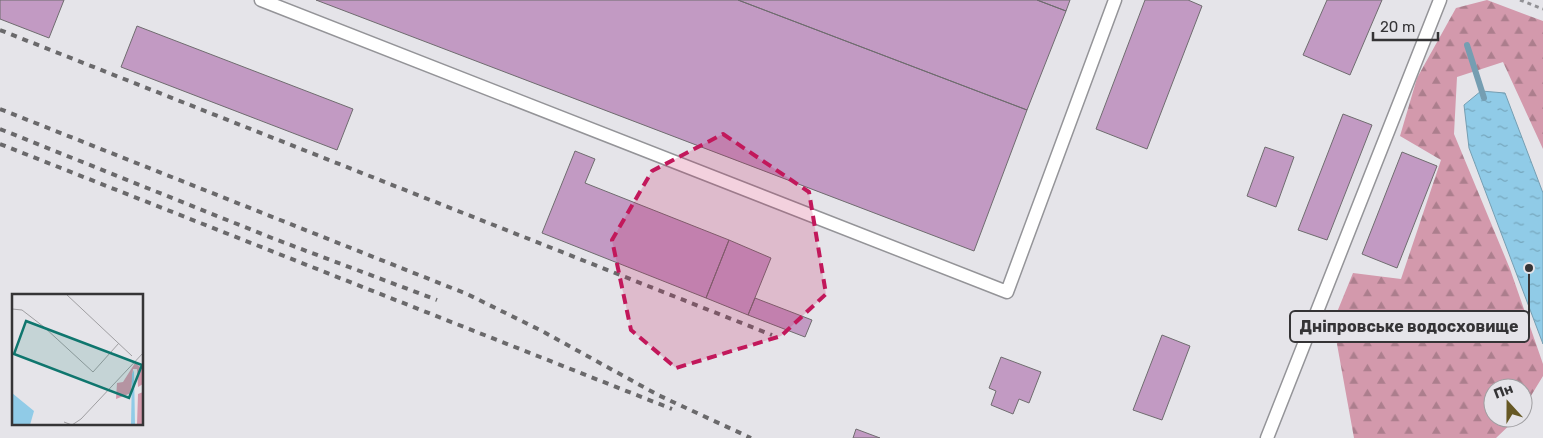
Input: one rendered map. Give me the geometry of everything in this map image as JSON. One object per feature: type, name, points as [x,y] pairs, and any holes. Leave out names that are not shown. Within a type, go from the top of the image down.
[{"type":"lane","points":[[261,0],[1007,292],[1115,0]]},
{"type":"lane","points":[[1267,438],[1440,0]]},
{"type":"path","points":[[1520,0],[1543,9]]},
{"type":"highlighted area","points":[[723,134],[809,192],[826,294],[781,336],[676,368],[631,330],[612,240],[652,171]]},
{"type":"green space","points":[[1487,0],[1543,21],[1543,149],[1503,62],[1457,77],[1454,134],[1510,269],[1543,364],[1543,376],[1533,392],[1533,378],[1483,378],[1483,428],[1506,428],[1496,438],[1354,438],[1333,322],[1353,273],[1401,279],[1441,160],[1400,136],[1417,78],[1456,8]]},
{"type":"water","points":[[1481,91],[1505,93],[1543,193],[1543,344],[1469,148],[1464,105]]},
{"type":"building","points":[[0,0],[64,0],[49,38],[0,19]]},
{"type":"building","points":[[316,0],[738,0],[1027,110],[974,251]]},
{"type":"building","points":[[738,0],[1037,0],[1066,11],[1027,110]]},
{"type":"building","points":[[1037,0],[1070,0],[1066,11]]},
{"type":"building","points":[[1145,0],[1188,0],[1202,6],[1147,149],[1096,129]]},
{"type":"building","points":[[1327,0],[1382,0],[1350,75],[1303,55]]},
{"type":"building","points":[[137,26],[353,109],[337,150],[121,67]]},
{"type":"building","points":[[1343,114],[1372,125],[1327,240],[1298,230]]},
{"type":"building","points":[[1265,147],[1294,157],[1276,207],[1247,196]]},
{"type":"building","points":[[575,151],[595,159],[585,183],[729,240],[706,298],[542,233]]},
{"type":"building","points":[[1402,152],[1437,166],[1397,268],[1362,254]]},
{"type":"building","points":[[729,240],[771,258],[748,315],[706,298]]},
{"type":"building","points":[[755,298],[812,320],[805,337],[748,315]]},
{"type":"building","points":[[1162,335],[1190,346],[1162,420],[1133,410]]},
{"type":"building","points":[[1001,357],[1041,372],[1029,403],[1019,399],[1013,414],[991,405],[996,391],[989,388]]},
{"type":"building","points":[[856,429],[880,438],[853,438]]},
{"type":"waterway","points":[[1467,45],[1484,98]]},
{"type":"railway","points":[[0,30],[772,335]]},
{"type":"railway","points":[[0,109],[467,294],[542,331],[658,395],[751,438]]},
{"type":"railway","points":[[0,129],[272,238],[437,300]]},
{"type":"railway","points":[[0,144],[672,409]]},
{"type":"place","name":"Дніпровське водосховище","points":[[1529,268]]}]
